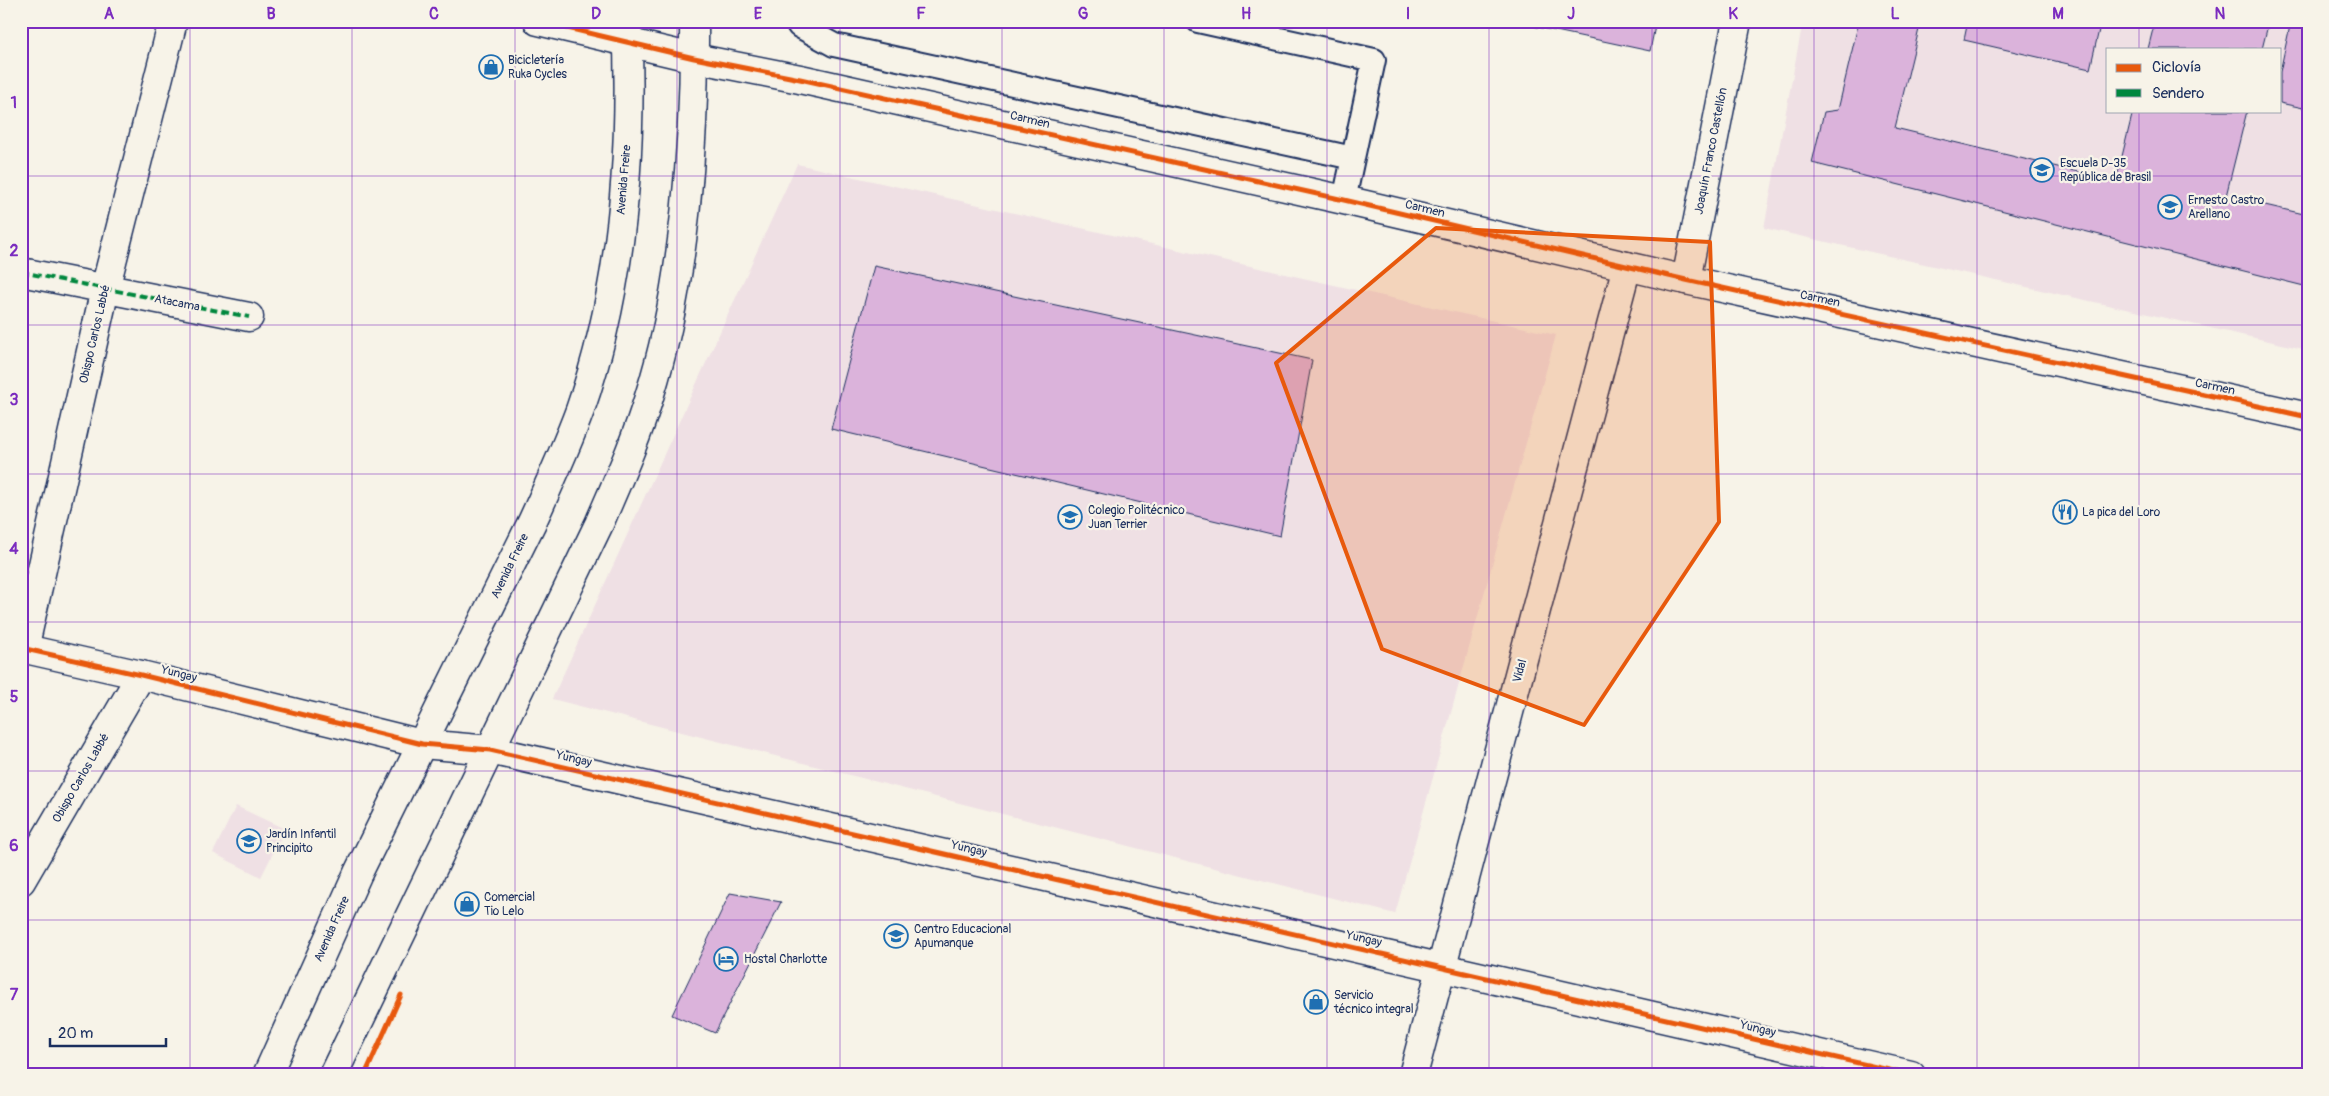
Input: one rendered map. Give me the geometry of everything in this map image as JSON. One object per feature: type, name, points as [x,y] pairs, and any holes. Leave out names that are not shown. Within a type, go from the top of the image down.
[{"type":"street","name":"Obispo Carlos Labbé","points":[[23,648],[105,289],[173,21]]},
{"type":"street","name":"Carmen","points":[[538,21],[628,32],[694,58],[800,79],[1344,200],[1686,280],[2308,417]]},
{"type":"street","points":[[333,1075],[599,524],[635,439],[650,396],[669,314],[681,240],[694,58],[694,21]]},
{"type":"street","name":"Joaquín Franco Castellón","points":[[1686,280],[1737,21]]},
{"type":"street","name":"Avenida Freire","points":[[266,1075],[358,873],[558,466],[580,410],[598,349],[611,286],[627,159],[630,107],[628,32]]},
{"type":"street","name":"Vidal","points":[[1413,1075],[1627,266]]},
{"type":"street","name":"Atacama","points":[[21,272],[249,317]]},
{"type":"street","name":"Yungay","points":[[23,648],[422,744],[490,750],[1911,1075]]},
{"type":"street","name":"Obispo Carlos Labbé","points":[[21,881],[141,675]]},
{"type":"lane","points":[[796,21],[800,26],[834,45],[1353,158]]},
{"type":"lane","points":[[1198,21],[1374,60],[1344,200]]},
{"type":"highlighted area","points":[[1436,228],[1710,242],[1719,522],[1584,725],[1382,649],[1276,363]]},
{"type":"shaded area","name":"Escuela D-35 República de Brasil","points":[[1803,21],[2308,21],[2308,350],[1764,228]]},
{"type":"shaded area","name":"Colegio Politécnico Juan Terrier","points":[[797,164],[1556,335],[1395,914],[552,699]]},
{"type":"shaded area","name":"Jardín Infantil Principito","points":[[236,806],[285,829],[261,877],[213,853]]},
{"type":"building","points":[[1509,21],[1656,21],[1650,51]]},
{"type":"building","points":[[1859,21],[1921,21],[1895,128],[2116,181],[2133,112],[2247,112],[2226,196],[2308,215],[2308,287],[1812,163],[1824,112],[1838,110]]},
{"type":"building","points":[[1968,21],[2101,21],[2090,69],[1964,40]]},
{"type":"building","points":[[2155,21],[2269,21],[2262,48],[2148,48]]},
{"type":"building","points":[[2291,21],[2308,21],[2308,109],[2282,103],[2282,63]]},
{"type":"building","points":[[874,266],[1312,360],[1280,536],[831,429]]},
{"type":"building","name":"Hostal Charlotte","points":[[730,893],[781,902],[715,1033],[672,1015]]},
{"type":"marked path","points":[[21,272],[249,317]]},
{"type":"cycle path","points":[[538,21],[694,58],[800,79],[1344,200],[1686,280],[2308,417]]},
{"type":"cycle path","points":[[21,648],[141,675],[422,744],[490,750],[1911,1075]]},
{"type":"cycle path","points":[[365,1075],[401,995]]},
{"type":"place","name":"Bicicletería Ruka Cycles","points":[[491,67]]},
{"type":"place","name":"Escuela D-35 República de Brasil","points":[[2042,170]]},
{"type":"place","name":"Ernesto Castro Arellano","points":[[2170,207]]},
{"type":"place","name":"La pica del Loro","points":[[2065,512]]},
{"type":"place","name":"Colegio Politécnico Juan Terrier","points":[[1070,517]]},
{"type":"place","name":"Jardín Infantil Principito","points":[[249,841]]},
{"type":"place","name":"Comercial Tio Lelo","points":[[467,904]]},
{"type":"place","name":"Centro Educacional Apumanque","points":[[896,936]]},
{"type":"place","name":"Hostal Charlotte","points":[[726,959]]},
{"type":"place","name":"Servicio técnico integral","points":[[1316,1002]]}]
